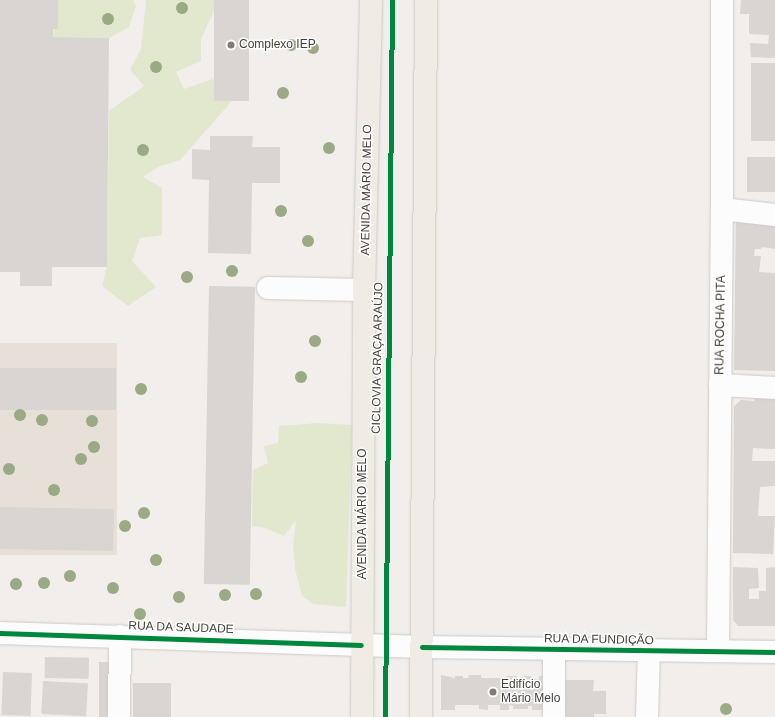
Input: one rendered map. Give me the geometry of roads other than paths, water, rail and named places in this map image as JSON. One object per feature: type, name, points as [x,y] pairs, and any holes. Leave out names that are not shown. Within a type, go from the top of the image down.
[{"type":"main road","name":"AVENIDA MÁRIO MELO","points":[[362,717],[364,290],[371,0]]},
{"type":"main road","points":[[421,717],[426,0]]},
{"type":"street","name":"RUA ROCHA PITA","points":[[718,651],[722,209],[722,0]]},
{"type":"street","points":[[722,209],[775,215]]},
{"type":"street","points":[[268,288],[364,290]]},
{"type":"street","points":[[720,385],[775,388]]},
{"type":"street","name":"RUA DA SAUDADE","points":[[0,633],[422,647]]},
{"type":"street","points":[[119,717],[120,636]]},
{"type":"street","name":"RUA DA FUNDIÇÃO","points":[[422,647],[775,652]]},
{"type":"street","points":[[554,649],[554,717]]},
{"type":"street","points":[[647,717],[649,650]]},
{"type":"place","name":"Complexo IEP","points":[[231,45]]},
{"type":"place","name":"Edifício Mário Melo","points":[[493,692]]}]
